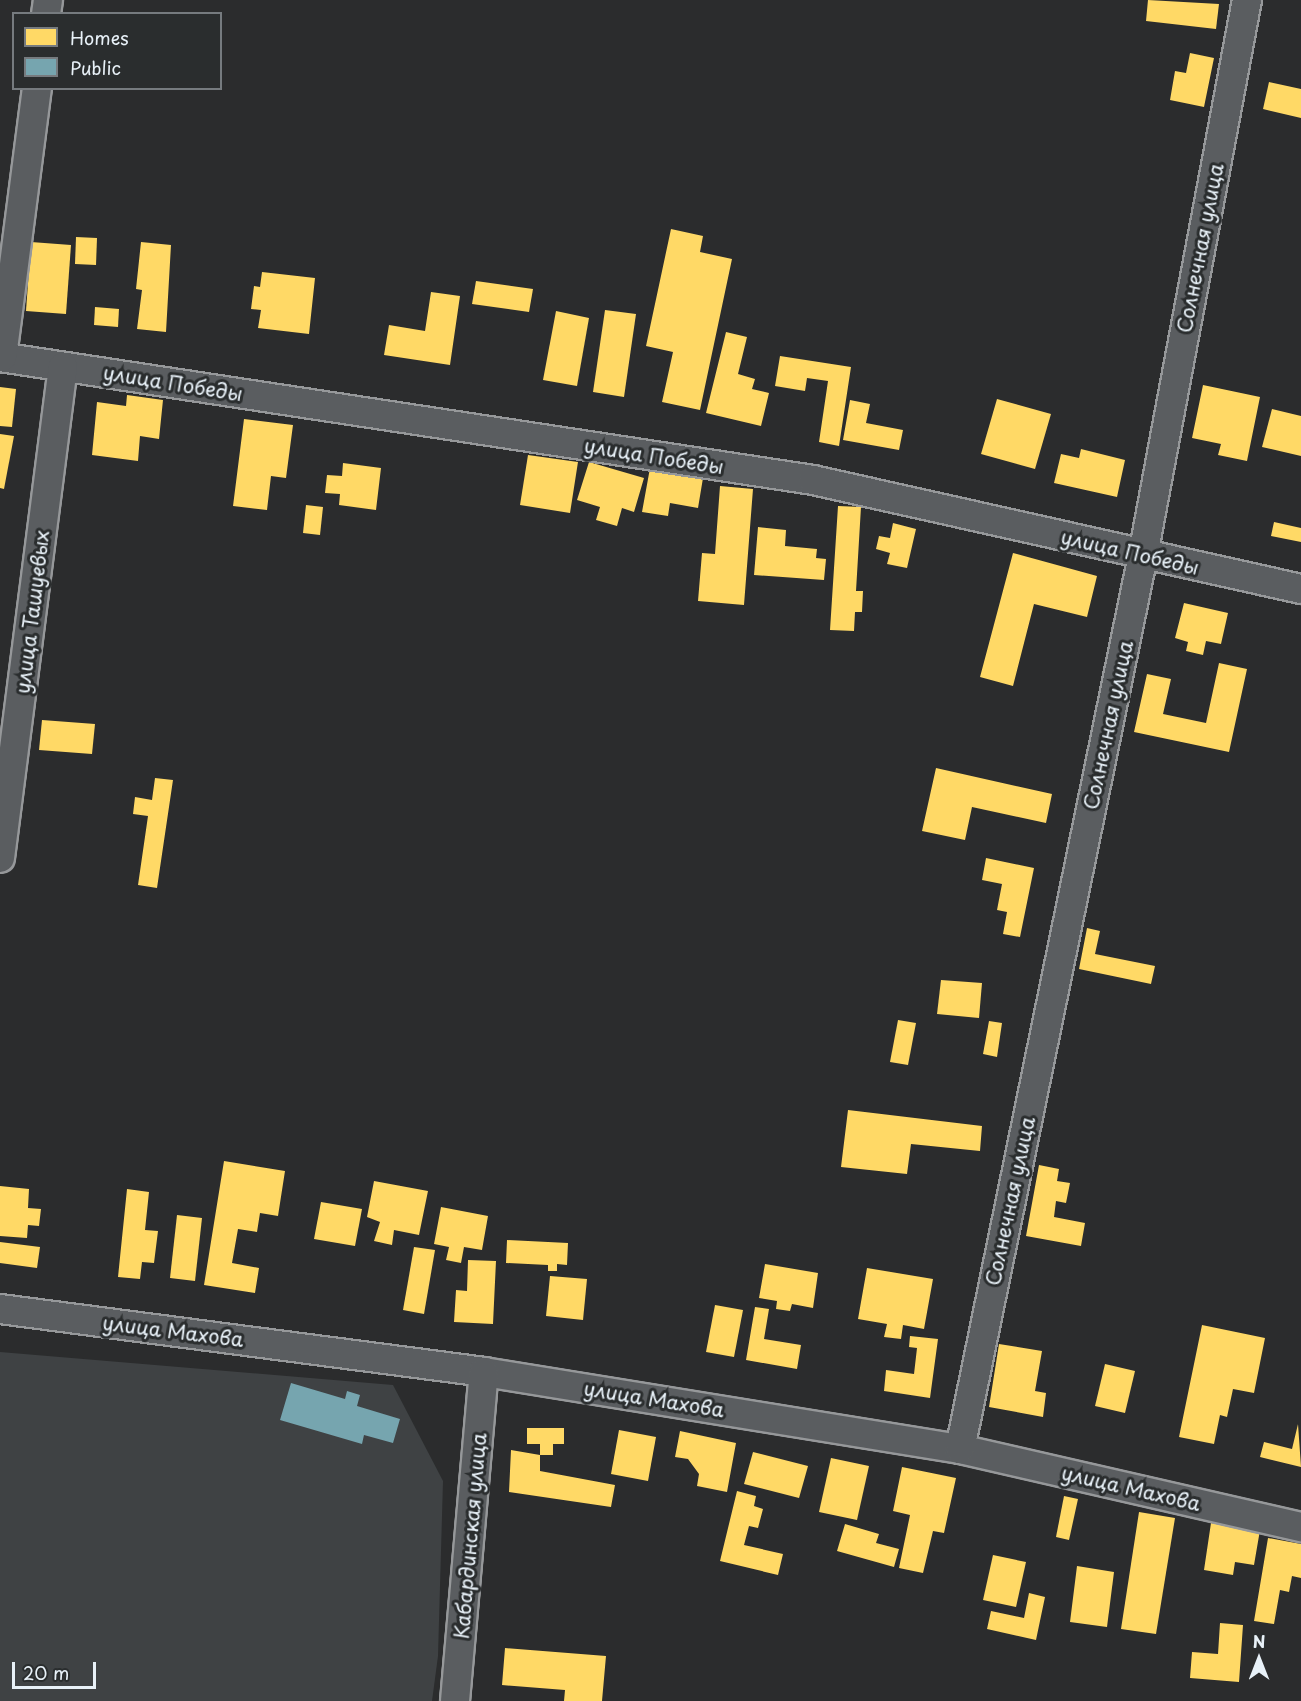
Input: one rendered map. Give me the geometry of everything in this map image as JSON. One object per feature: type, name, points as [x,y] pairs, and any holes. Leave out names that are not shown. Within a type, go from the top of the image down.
[{"type":"street","name":"Солнечная улица","points":[[960,1449],[1143,555],[1246,0]]},
{"type":"street","points":[[1,357],[37,90]]},
{"type":"street","name":"улица Победы","points":[[1,357],[813,480],[1301,590]]},
{"type":"street","name":"улица Ташуевых","points":[[0,858],[63,367]]},
{"type":"street","name":"улица Махова","points":[[0,1309],[484,1372],[960,1449],[1301,1527]]},
{"type":"street","name":"Кабардинская улица","points":[[455,1701],[484,1372]]},
{"type":"shaded area","points":[[0,1352],[393,1385],[443,1481],[438,1656],[432,1701],[0,1701]]},
{"type":"building: Homes","points":[[1148,0],[1219,4],[1216,29],[1146,21]]},
{"type":"building: Homes","points":[[1190,53],[1214,58],[1204,107],[1170,100],[1175,71],[1186,73]]},
{"type":"building: Homes","points":[[1269,82],[1301,89],[1301,118],[1263,109]]},
{"type":"building: Homes","points":[[671,229],[703,236],[700,252],[732,259],[700,410],[662,402],[673,352],[646,346]]},
{"type":"building: Homes","points":[[76,237],[97,238],[96,265],[75,264]]},
{"type":"building: Homes","points":[[31,242],[71,245],[66,314],[26,311]]},
{"type":"building: Homes","points":[[141,242],[171,245],[166,332],[137,329],[142,290],[136,289]]},
{"type":"building: Homes","points":[[262,272],[315,278],[309,334],[258,328],[261,310],[251,309],[254,286],[260,287]]},
{"type":"building: Homes","points":[[476,281],[533,289],[529,312],[472,304]]},
{"type":"building: Homes","points":[[431,292],[460,296],[450,365],[384,355],[389,325],[425,331]]},
{"type":"building: Homes","points":[[95,307],[119,309],[118,327],[94,325]]},
{"type":"building: Homes","points":[[605,310],[636,314],[624,397],[593,392]]},
{"type":"building: Homes","points":[[556,311],[589,318],[577,386],[543,380]]},
{"type":"building: Homes","points":[[726,332],[747,337],[738,374],[755,379],[752,389],[769,393],[761,426],[706,413]]},
{"type":"building: Homes","points":[[780,356],[851,367],[839,446],[819,442],[828,381],[807,378],[805,391],[775,386]]},
{"type":"building: Homes","points":[[1203,385],[1260,397],[1247,461],[1218,455],[1221,444],[1192,438]]},
{"type":"building: Homes","points":[[0,387],[16,389],[12,427],[0,426]]},
{"type":"building: Homes","points":[[127,395],[163,400],[159,439],[140,436],[138,461],[92,455],[97,402],[126,406]]},
{"type":"building: Homes","points":[[997,399],[1051,414],[1035,469],[981,454]]},
{"type":"building: Homes","points":[[850,400],[870,404],[866,423],[903,430],[899,450],[843,440]]},
{"type":"building: Homes","points":[[1272,409],[1301,416],[1301,456],[1262,447]]},
{"type":"building: Homes","points":[[244,419],[293,425],[286,478],[271,476],[267,510],[233,506]]},
{"type":"building: Homes","points":[[0,434],[14,436],[4,489],[0,488]]},
{"type":"building: Homes","points":[[1081,449],[1125,460],[1117,497],[1054,483],[1061,454],[1079,458]]},
{"type":"building: Homes","points":[[528,455],[578,462],[570,513],[520,505]]},
{"type":"building: Homes","points":[[589,462],[644,478],[634,512],[622,508],[617,526],[596,520],[600,507],[577,500]]},
{"type":"building: Homes","points":[[343,463],[381,468],[376,510],[339,505],[340,494],[325,493],[327,475],[342,476]]},
{"type":"building: Homes","points":[[650,468],[703,478],[698,508],[670,503],[668,516],[642,512]]},
{"type":"building: Homes","points":[[720,486],[753,489],[744,605],[698,601],[702,553],[715,554]]},
{"type":"building: Homes","points":[[306,505],[323,507],[320,535],[303,533]]},
{"type":"building: Homes","points":[[838,506],[861,507],[856,591],[863,591],[862,612],[855,612],[854,631],[830,630]]},
{"type":"building: Homes","points":[[1274,522],[1301,528],[1301,542],[1271,536]]},
{"type":"building: Homes","points":[[893,523],[916,529],[907,568],[887,564],[890,553],[876,549],[879,536],[890,538]]},
{"type":"building: Homes","points":[[758,527],[786,530],[785,546],[817,549],[816,558],[826,559],[824,580],[754,575]]},
{"type":"building: Homes","points":[[1013,553],[1097,576],[1087,617],[1034,604],[1013,686],[980,677]]},
{"type":"building: Homes","points":[[1184,603],[1228,613],[1221,644],[1206,641],[1203,655],[1186,651],[1188,642],[1175,638]]},
{"type":"building: Homes","points":[[1219,663],[1247,669],[1229,752],[1134,732],[1147,674],[1171,679],[1163,714],[1206,723]]},
{"type":"building: Homes","points":[[42,720],[95,724],[92,754],[39,750]]},
{"type":"building: Homes","points":[[936,768],[1052,794],[1046,823],[972,807],[965,840],[922,831]]},
{"type":"building: Homes","points":[[155,778],[173,780],[157,888],[138,885],[148,816],[133,814],[135,797],[152,800]]},
{"type":"building: Homes","points":[[986,858],[1034,868],[1020,937],[1003,934],[1007,912],[997,910],[1002,884],[982,880]]},
{"type":"building: Homes","points":[[1087,928],[1100,931],[1095,954],[1155,966],[1151,984],[1079,969]]},
{"type":"building: Homes","points":[[941,980],[982,983],[979,1018],[937,1014]]},
{"type":"building: Homes","points":[[898,1020],[916,1023],[908,1065],[890,1062]]},
{"type":"building: Homes","points":[[989,1021],[1002,1023],[997,1057],[983,1054]]},
{"type":"building: Homes","points":[[848,1110],[982,1126],[980,1151],[911,1144],[907,1174],[841,1167]]},
{"type":"building: Homes","points":[[224,1161],[285,1171],[278,1216],[260,1213],[257,1232],[238,1229],[232,1263],[259,1268],[255,1293],[204,1285]]},
{"type":"building: Homes","points":[[1039,1165],[1059,1169],[1057,1181],[1070,1183],[1066,1203],[1056,1201],[1054,1217],[1085,1223],[1081,1246],[1026,1236]]},
{"type":"building: Homes","points":[[374,1181],[428,1191],[419,1235],[394,1230],[392,1245],[374,1241],[380,1222],[367,1217]]},
{"type":"building: Homes","points":[[0,1186],[29,1189],[28,1208],[41,1209],[39,1226],[28,1225],[27,1238],[0,1236]]},
{"type":"building: Homes","points":[[127,1189],[149,1192],[145,1230],[158,1231],[154,1263],[142,1262],[140,1279],[118,1277]]},
{"type":"building: Homes","points":[[321,1202],[362,1209],[355,1246],[314,1239]]},
{"type":"building: Homes","points":[[441,1207],[488,1216],[482,1250],[464,1247],[461,1263],[446,1260],[449,1247],[434,1244]]},
{"type":"building: Homes","points":[[177,1215],[202,1218],[195,1281],[170,1278]]},
{"type":"building: Homes","points":[[507,1240],[568,1243],[567,1265],[557,1264],[557,1271],[548,1271],[548,1265],[506,1263]]},
{"type":"building: Homes","points":[[0,1242],[40,1247],[37,1268],[0,1263]]},
{"type":"building: Homes","points":[[414,1247],[435,1250],[424,1314],[403,1310]]},
{"type":"building: Homes","points":[[468,1260],[496,1261],[493,1324],[454,1322],[456,1290],[467,1291]]},
{"type":"building: Homes","points":[[765,1264],[818,1273],[813,1308],[792,1304],[790,1311],[776,1309],[777,1301],[759,1298]]},
{"type":"building: Homes","points":[[867,1268],[933,1279],[924,1329],[903,1325],[901,1339],[884,1337],[887,1324],[858,1319]]},
{"type":"building: Homes","points":[[550,1276],[587,1279],[583,1320],[546,1316]]},
{"type":"building: Homes","points":[[715,1305],[743,1310],[734,1357],[706,1352]]},
{"type":"building: Homes","points":[[755,1307],[769,1309],[764,1339],[801,1345],[797,1369],[746,1360]]},
{"type":"building: Homes","points":[[1202,1325],[1265,1338],[1254,1393],[1233,1389],[1227,1417],[1220,1415],[1214,1444],[1179,1437]]},
{"type":"building: Homes","points":[[910,1336],[938,1339],[930,1398],[884,1391],[886,1370],[914,1374],[917,1348],[909,1347]]},
{"type":"building: Homes","points":[[999,1344],[1042,1351],[1035,1391],[1046,1393],[1043,1417],[989,1407]]},
{"type":"building: Homes","points":[[1105,1364],[1135,1371],[1125,1413],[1095,1406]]},
{"type":"building: Homes","points":[[1298,1424],[1301,1467],[1260,1457],[1264,1442],[1292,1449]]},
{"type":"building: Homes","points":[[527,1428],[564,1428],[564,1444],[553,1444],[553,1455],[540,1455],[540,1444],[527,1444]]},
{"type":"building: Homes","points":[[619,1430],[656,1437],[648,1481],[611,1474]]},
{"type":"building: Homes","points":[[680,1431],[736,1443],[727,1492],[697,1486],[699,1474],[688,1459],[675,1457]]},
{"type":"building: Homes","points":[[511,1450],[540,1455],[540,1471],[615,1485],[611,1507],[509,1492]]},
{"type":"building: Homes","points":[[753,1452],[808,1466],[799,1498],[744,1484]]},
{"type":"building: Homes","points":[[831,1458],[869,1466],[857,1520],[819,1512]]},
{"type":"building: Homes","points":[[902,1467],[956,1478],[944,1533],[933,1531],[923,1573],[899,1568],[910,1515],[893,1511]]},
{"type":"building: Homes","points":[[737,1491],[756,1496],[754,1506],[763,1509],[758,1528],[749,1526],[744,1545],[783,1554],[778,1575],[720,1561]]},
{"type":"building: Homes","points":[[1064,1496],[1078,1499],[1069,1540],[1056,1537]]},
{"type":"building: Homes","points":[[1139,1512],[1175,1518],[1156,1634],[1121,1629]]},
{"type":"building: Homes","points":[[1211,1523],[1260,1530],[1254,1565],[1235,1562],[1233,1575],[1204,1570]]},
{"type":"building: Homes","points":[[845,1524],[879,1534],[876,1543],[899,1549],[894,1567],[837,1551]]},
{"type":"building: Homes","points":[[1268,1538],[1301,1544],[1301,1578],[1292,1576],[1289,1592],[1280,1590],[1274,1624],[1254,1621]]},
{"type":"building: Homes","points":[[993,1555],[1026,1562],[1016,1607],[983,1600]]},
{"type":"building: Homes","points":[[1077,1566],[1114,1572],[1107,1627],[1070,1622]]},
{"type":"building: Homes","points":[[1029,1593],[1045,1597],[1036,1640],[987,1629],[991,1611],[1024,1618]]},
{"type":"building: Homes","points":[[1220,1623],[1243,1625],[1239,1682],[1190,1678],[1192,1652],[1218,1654]]},
{"type":"building: Homes","points":[[505,1648],[606,1656],[602,1701],[564,1701],[565,1690],[502,1685]]},
{"type":"building: Public","points":[[291,1383],[345,1399],[347,1391],[360,1395],[357,1406],[400,1419],[393,1443],[364,1435],[362,1444],[280,1420]]}]
